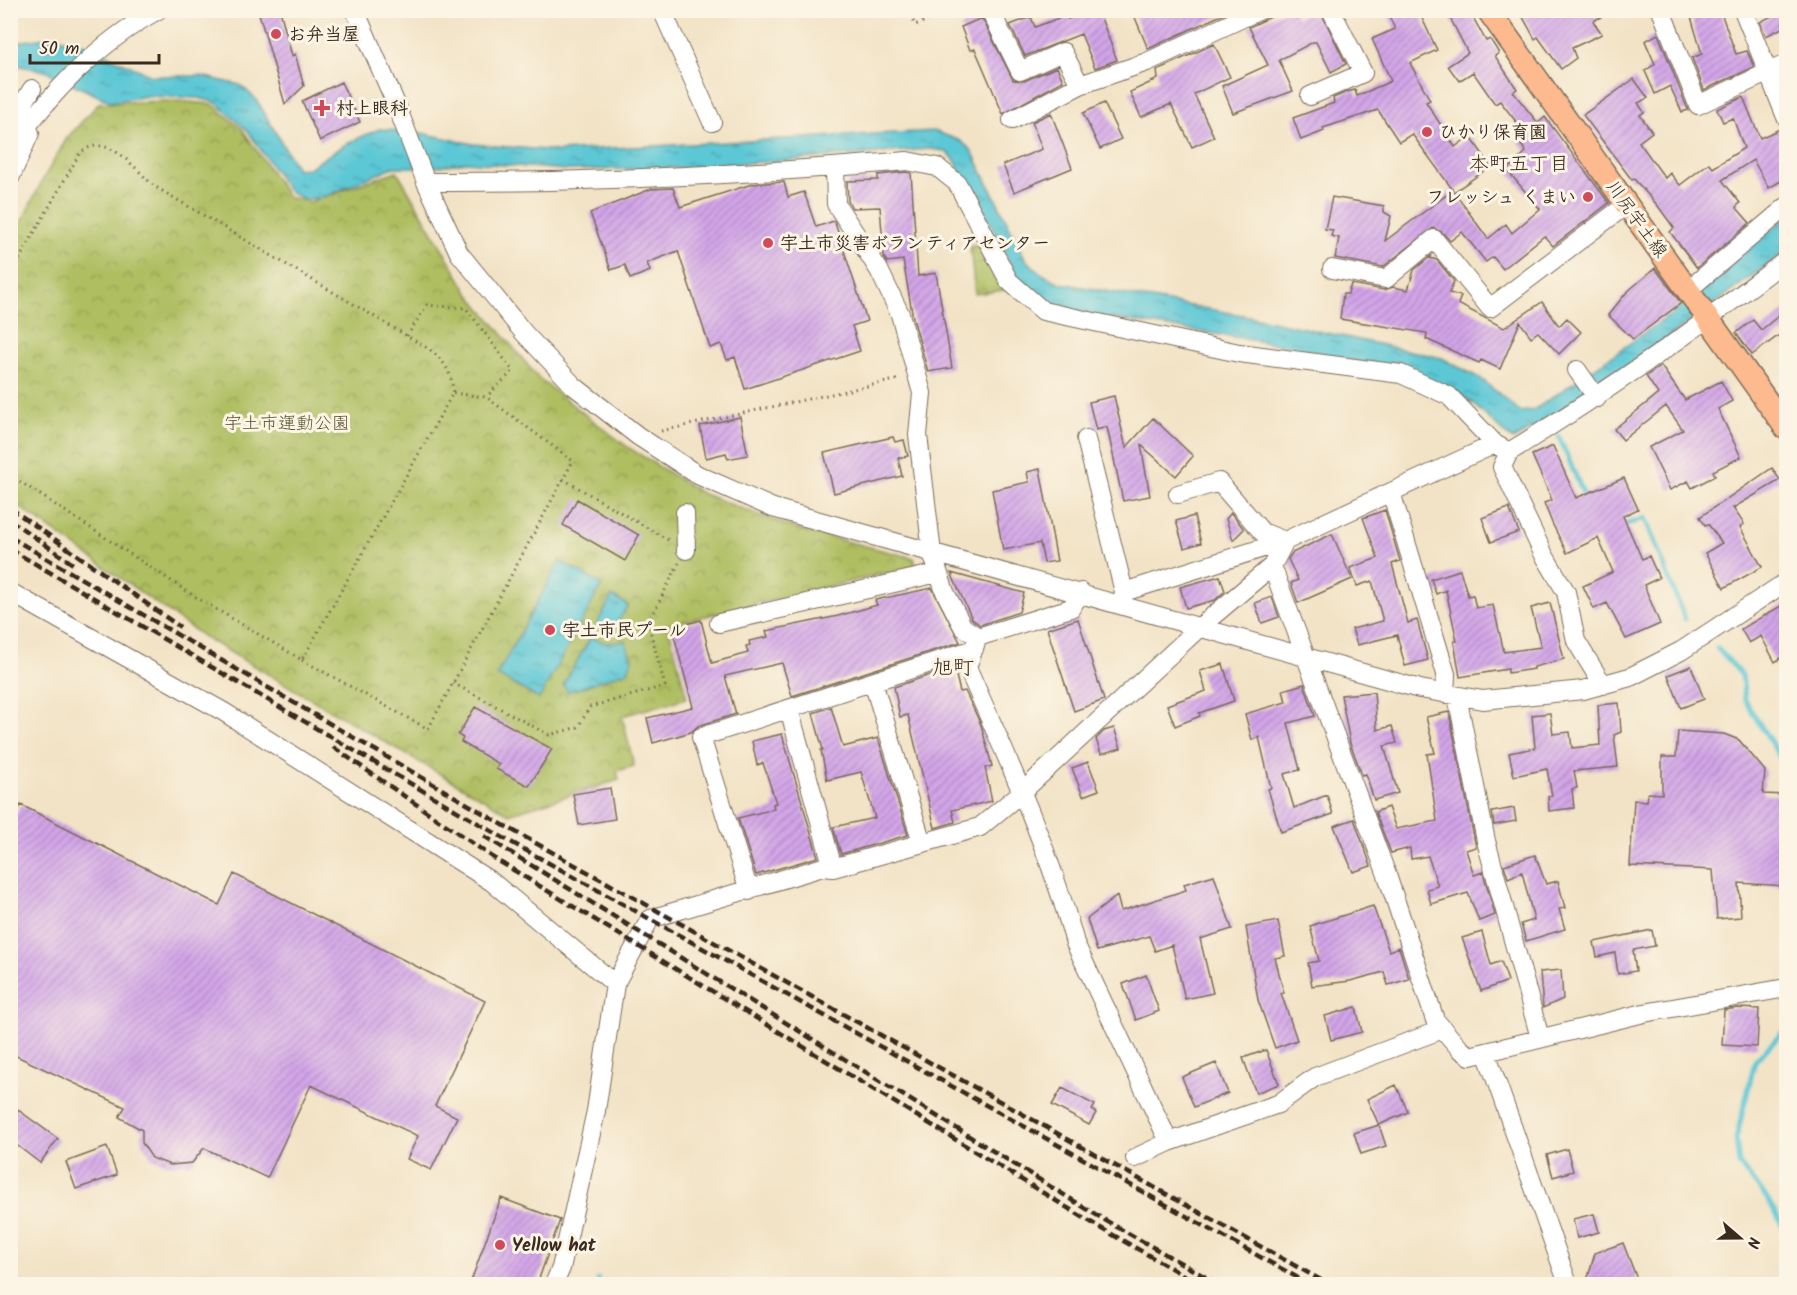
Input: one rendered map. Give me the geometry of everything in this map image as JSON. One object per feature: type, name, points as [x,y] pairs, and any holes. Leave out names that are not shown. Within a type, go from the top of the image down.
[{"type":"main road","name":"川尻宇土線","points":[[1488,10],[1786,428]]},
{"type":"street","points":[[10,148],[40,109],[82,65],[131,27],[158,10]]},
{"type":"street","points":[[355,10],[396,104],[426,182],[459,253],[524,333],[574,386],[638,436],[698,475],[773,508],[1081,592],[1122,598],[1201,626],[1306,657],[1451,695],[1483,700],[1522,698],[1583,690],[1630,678],[1681,651],[1786,582]]},
{"type":"street","points":[[662,10],[712,122]]},
{"type":"street","points":[[990,10],[1020,71],[1063,52],[1080,86]]},
{"type":"street","points":[[1310,96],[1363,73],[1331,10]]},
{"type":"street","points":[[1661,10],[1698,105],[1786,64]]},
{"type":"street","points":[[1743,10],[1786,117]]},
{"type":"street","points":[[1012,120],[1080,86],[1147,62],[1258,11]]},
{"type":"street","points":[[10,125],[32,89]]},
{"type":"street","points":[[10,178],[40,109]]},
{"type":"street","points":[[426,182],[548,183],[714,176],[907,161],[937,167],[957,183],[1009,281],[1043,311],[1239,353],[1401,374],[1449,396],[1502,448],[1502,467],[1544,555],[1566,592],[1576,641],[1603,685]]},
{"type":"street","points":[[835,167],[836,204],[852,232],[879,270],[900,314],[922,393],[918,435],[932,553],[945,592],[963,627],[976,643]]},
{"type":"street","points":[[1332,269],[1386,279],[1434,239],[1490,308],[1626,205]]},
{"type":"street","points":[[1690,292],[1786,207]]},
{"type":"street","points":[[1122,598],[1285,541],[1391,492],[1502,448],[1597,398],[1786,260]]},
{"type":"street","points":[[1577,370],[1597,398]]},
{"type":"street","points":[[1086,439],[1122,598]]},
{"type":"street","points":[[1178,494],[1219,482],[1262,532],[1285,541]]},
{"type":"street","points":[[1391,492],[1446,674],[1486,841],[1540,1038]]},
{"type":"street","points":[[686,513],[686,550]]},
{"type":"street","points":[[554,1284],[561,1268],[596,1111],[615,984],[650,919],[823,867],[833,868],[980,827],[1022,792],[1201,626],[1272,566],[1285,541]]},
{"type":"street","points":[[1272,566],[1387,875],[1435,1020],[1460,1049],[1470,1056],[1655,1010],[1786,988]]},
{"type":"street","points":[[718,623],[938,573]]},
{"type":"street","points":[[10,592],[224,712],[492,882],[615,984]]},
{"type":"street","points":[[749,891],[701,737],[873,682],[1071,608],[1081,592]]},
{"type":"street","points":[[976,643],[967,668],[1022,792],[1066,909],[1075,943],[1169,1142]]},
{"type":"street","points":[[873,682],[922,843]]},
{"type":"street","points":[[789,709],[833,868]]},
{"type":"street","points":[[1135,1158],[1169,1142],[1278,1104],[1315,1077],[1443,1029]]},
{"type":"street","points":[[1486,1052],[1568,1284]]},
{"type":"path","points":[[909,10],[915,25],[955,10]]},
{"type":"path","points":[[10,275],[80,153],[87,147],[102,144],[116,152],[154,186],[444,360],[452,381],[453,393],[302,660]]},
{"type":"path","points":[[407,336],[427,305],[466,308],[513,372],[486,397]]},
{"type":"path","points":[[638,436],[917,375]]},
{"type":"path","points":[[10,475],[194,596],[302,660],[428,729],[573,461],[486,397],[453,393]]},
{"type":"path","points":[[453,683],[549,735],[578,727],[590,707],[665,686],[648,623],[686,550],[563,479]]},
{"type":"green space","name":"宇土市運動公園","points":[[174,101],[212,104],[242,129],[288,197],[310,202],[397,171],[467,291],[539,379],[629,448],[703,494],[797,529],[914,558],[916,566],[668,625],[687,698],[622,716],[634,766],[617,771],[619,780],[509,814],[204,637],[11,501],[10,245],[43,179],[67,138],[99,103]]},
{"type":"green space","points":[[970,246],[990,246],[1009,281],[1004,290],[975,294]]},
{"type":"water","points":[[52,37],[78,42],[152,76],[201,76],[240,85],[256,99],[297,169],[309,168],[346,144],[379,129],[421,133],[473,144],[558,151],[934,131],[961,141],[972,151],[1026,260],[1042,274],[1060,283],[1253,317],[1442,358],[1481,379],[1521,412],[1534,410],[1672,314],[1786,217],[1786,251],[1596,390],[1513,440],[1461,395],[1435,382],[1315,352],[1090,315],[1061,308],[1029,292],[1017,278],[992,226],[963,180],[955,160],[945,151],[930,149],[686,168],[567,170],[466,162],[435,167],[393,167],[322,198],[304,199],[289,192],[248,131],[215,102],[199,98],[147,96],[111,102],[45,71],[11,64],[10,43]]},
{"type":"water","name":"宇土市民プール","points":[[560,561],[602,585],[539,699],[497,675]]},
{"type":"water","points":[[612,596],[628,605],[612,632],[597,624]]},
{"type":"water","points":[[591,637],[605,643],[625,641],[632,659],[628,671],[568,692],[563,685]]},
{"type":"building","points":[[258,10],[280,10],[292,56],[295,54],[304,86],[285,104]]},
{"type":"building","points":[[1098,10],[1117,60],[1095,68],[1081,34],[1025,56],[1010,25],[1031,17],[1035,27],[1067,15],[1068,19]]},
{"type":"building","points":[[1132,10],[1232,10],[1148,49]]},
{"type":"building","points":[[1286,10],[1293,10],[1297,18],[1311,10],[1320,10],[1346,64],[1331,72],[1316,42],[1313,42],[1279,60],[1293,91],[1233,113],[1222,86],[1268,65],[1249,27]]},
{"type":"building","points":[[1386,10],[1418,10],[1437,50],[1410,63],[1430,100],[1426,102],[1455,147],[1470,136],[1491,166],[1454,192],[1488,239],[1506,224],[1512,233],[1540,209],[1507,170],[1526,152],[1517,139],[1525,133],[1500,101],[1495,104],[1473,72],[1459,81],[1448,66],[1468,53],[1446,10],[1469,10],[1486,41],[1490,39],[1499,53],[1495,56],[1517,89],[1513,92],[1538,123],[1545,117],[1609,203],[1553,246],[1544,236],[1503,269],[1493,257],[1486,262],[1462,232],[1450,241],[1442,232],[1433,228],[1383,267],[1335,258],[1339,238],[1331,236],[1333,230],[1325,229],[1332,197],[1384,206],[1384,212],[1391,216],[1385,241],[1453,190],[1412,134],[1399,142],[1378,110],[1323,128],[1324,131],[1301,140],[1293,118],[1334,103],[1333,98],[1347,92],[1355,90],[1357,96],[1391,81],[1372,39],[1395,29]]},
{"type":"building","points":[[1519,10],[1614,10],[1593,21],[1602,34],[1572,48],[1576,58],[1561,69],[1538,37],[1535,39]]},
{"type":"building","points":[[1689,10],[1720,10],[1736,54],[1747,51],[1754,67],[1704,90],[1692,58],[1702,54]]},
{"type":"building","points":[[1786,10],[1786,26],[1766,36],[1760,22]]},
{"type":"building","points":[[982,18],[1013,80],[1024,81],[1057,67],[1063,81],[1003,114],[975,49],[970,50],[961,27]]},
{"type":"building","points":[[1658,34],[1688,110],[1682,112],[1670,86],[1655,94],[1645,71],[1655,64],[1645,41]]},
{"type":"building","points":[[1214,44],[1230,77],[1194,94],[1214,137],[1192,147],[1171,104],[1141,117],[1130,92],[1158,79],[1157,70]]},
{"type":"building","points":[[1634,79],[1648,98],[1638,103],[1644,112],[1640,115],[1652,132],[1639,142],[1665,178],[1670,173],[1680,185],[1709,163],[1713,168],[1744,148],[1733,118],[1723,122],[1717,109],[1743,97],[1760,138],[1782,128],[1786,138],[1786,178],[1769,188],[1753,160],[1722,180],[1740,203],[1736,207],[1750,223],[1697,268],[1670,232],[1674,228],[1658,206],[1634,179],[1632,180],[1583,115]]},
{"type":"building","points":[[341,82],[360,122],[320,141],[302,101]]},
{"type":"building","points":[[1104,103],[1121,139],[1100,149],[1083,113]]},
{"type":"building","points":[[1051,113],[1072,168],[1014,192],[1003,165],[1042,149],[1032,122]]},
{"type":"building","points":[[911,173],[918,276],[936,273],[952,368],[928,372],[913,318],[903,260],[887,262],[884,257],[880,207],[852,208],[848,201],[847,181],[878,180],[878,175]]},
{"type":"building","points":[[784,182],[788,197],[804,192],[816,227],[834,221],[867,321],[852,326],[860,351],[745,389],[735,357],[727,360],[721,344],[710,348],[678,251],[647,263],[650,271],[630,279],[625,265],[611,270],[590,213],[651,189],[673,188],[680,207],[752,184]]},
{"type":"building","points":[[1432,255],[1430,258],[1437,260],[1454,281],[1449,293],[1461,296],[1458,304],[1504,328],[1542,302],[1559,326],[1567,318],[1581,332],[1559,354],[1538,332],[1531,337],[1520,322],[1500,369],[1481,360],[1479,363],[1426,339],[1427,333],[1340,319],[1343,294],[1348,294],[1351,284],[1384,290],[1393,287],[1408,290],[1414,270]]},
{"type":"building","points":[[1655,268],[1681,303],[1633,339],[1608,315],[1627,292]]},
{"type":"building","points":[[1786,310],[1786,330],[1752,355],[1736,333],[1753,320],[1761,330]]},
{"type":"building","points":[[1661,366],[1685,400],[1721,381],[1732,401],[1718,409],[1741,457],[1713,471],[1715,476],[1692,488],[1688,481],[1670,490],[1649,447],[1683,430],[1666,406],[1623,440],[1614,429],[1658,394],[1646,376]]},
{"type":"building","points":[[1114,396],[1126,448],[1153,418],[1193,456],[1176,476],[1141,445],[1150,496],[1123,501],[1107,427],[1096,430],[1089,402]]},
{"type":"building","points":[[740,417],[748,455],[728,459],[726,453],[706,458],[700,426]]},
{"type":"building","points":[[893,437],[895,442],[904,440],[908,456],[898,458],[902,476],[834,493],[824,453]]},
{"type":"building","points":[[1553,446],[1576,498],[1624,478],[1638,509],[1623,516],[1642,559],[1649,556],[1659,578],[1644,585],[1660,624],[1626,639],[1607,603],[1594,609],[1583,586],[1613,572],[1598,538],[1567,553],[1552,523],[1544,503],[1552,500],[1532,455]]},
{"type":"building","points":[[1772,468],[1780,480],[1733,508],[1744,524],[1740,527],[1762,567],[1724,588],[1705,553],[1722,543],[1700,517]]},
{"type":"building","points":[[1040,469],[1057,561],[1044,563],[1040,543],[1003,550],[992,490],[1029,482],[1027,472]]},
{"type":"building","points":[[577,499],[639,535],[625,561],[563,525]]},
{"type":"building","points":[[1509,508],[1519,532],[1491,542],[1482,518]]},
{"type":"building","points":[[1385,510],[1400,561],[1392,564],[1408,623],[1417,620],[1428,660],[1405,666],[1397,635],[1357,645],[1352,629],[1383,621],[1372,581],[1357,586],[1350,568],[1378,558],[1363,518]]},
{"type":"building","points":[[1231,513],[1244,529],[1233,540],[1226,519]]},
{"type":"building","points":[[1194,516],[1201,543],[1184,548],[1176,521]]},
{"type":"building","points":[[1332,534],[1352,579],[1298,603],[1291,583],[1298,580],[1288,559],[1292,553]]},
{"type":"building","points":[[1460,570],[1468,596],[1473,595],[1476,608],[1493,605],[1504,652],[1541,647],[1531,608],[1550,603],[1564,659],[1534,667],[1534,669],[1508,673],[1508,669],[1460,677],[1454,641],[1457,641],[1446,590],[1436,594],[1431,579]]},
{"type":"building","points":[[951,573],[1024,593],[1019,612],[980,625],[972,619]]},
{"type":"building","points":[[1220,576],[1225,591],[1215,600],[1186,608],[1180,587]]},
{"type":"building","points":[[932,588],[960,642],[792,696],[782,663],[725,676],[736,714],[698,726],[691,732],[653,743],[647,718],[693,707],[672,628],[701,620],[712,663],[748,653],[746,646],[750,645],[749,641],[768,637],[766,631],[838,616],[877,605],[875,600]]},
{"type":"building","points":[[1272,597],[1279,617],[1262,623],[1255,603]]},
{"type":"building","points":[[1786,603],[1786,655],[1775,662],[1761,636],[1749,643],[1741,629]]},
{"type":"building","points":[[1078,619],[1104,700],[1074,711],[1047,629]]},
{"type":"building","points":[[1223,664],[1234,701],[1199,713],[1200,716],[1175,726],[1167,705],[1206,691],[1200,671]]},
{"type":"building","points":[[1691,666],[1704,699],[1681,708],[1668,675]]},
{"type":"building","points":[[954,667],[960,692],[965,691],[981,725],[992,766],[985,768],[992,801],[952,810],[955,822],[935,828],[908,715],[900,717],[894,687]]},
{"type":"building","points":[[1304,684],[1315,716],[1288,723],[1300,770],[1284,774],[1294,808],[1327,795],[1333,814],[1281,832],[1268,789],[1271,788],[1259,737],[1252,740],[1245,714],[1286,702],[1283,690]]},
{"type":"building","points":[[1374,692],[1377,730],[1392,726],[1397,743],[1384,746],[1398,793],[1374,800],[1366,774],[1362,775],[1350,743],[1341,695]]},
{"type":"building","points":[[1619,703],[1621,732],[1614,735],[1618,767],[1574,771],[1577,788],[1572,789],[1574,808],[1549,811],[1548,796],[1552,796],[1547,769],[1514,776],[1509,753],[1535,748],[1532,715],[1550,713],[1553,734],[1570,732],[1572,748],[1600,745],[1598,705]]},
{"type":"building","points":[[475,707],[552,749],[529,786],[496,769],[499,764],[461,742],[463,738],[458,735]]},
{"type":"building","points":[[831,707],[843,747],[878,738],[908,835],[841,854],[833,827],[875,818],[861,772],[827,780],[821,750],[823,750],[813,713]]},
{"type":"building","points":[[1449,712],[1476,847],[1466,850],[1474,875],[1483,872],[1495,915],[1479,921],[1468,893],[1431,904],[1427,889],[1438,886],[1428,856],[1411,859],[1410,848],[1391,853],[1375,812],[1388,807],[1396,829],[1437,821],[1427,754],[1435,753],[1426,717]]},
{"type":"building","points":[[1114,728],[1121,748],[1101,754],[1096,739],[1104,731]]},
{"type":"building","points":[[1678,731],[1724,734],[1739,740],[1765,771],[1763,794],[1786,795],[1786,886],[1739,883],[1741,917],[1717,919],[1713,870],[1630,866],[1634,800],[1647,801],[1648,793],[1662,794],[1662,757],[1676,757]]},
{"type":"building","points":[[782,734],[818,857],[756,875],[738,818],[774,809],[773,804],[776,803],[763,763],[757,765],[752,741]]},
{"type":"building","points":[[1088,762],[1099,790],[1083,796],[1072,768]]},
{"type":"building","points":[[610,788],[615,819],[579,825],[573,794]]},
{"type":"building","points":[[21,805],[219,905],[234,874],[485,1001],[435,1106],[457,1117],[431,1170],[407,1159],[418,1136],[311,1085],[267,1178],[204,1148],[192,1163],[170,1165],[152,1158],[142,1143],[142,1130],[119,1117],[125,1107],[10,1053],[10,824]]},
{"type":"building","points":[[1514,808],[1516,821],[1494,825],[1492,812]]},
{"type":"building","points":[[1354,819],[1371,866],[1353,872],[1334,826]]},
{"type":"building","points":[[1535,855],[1546,884],[1558,881],[1565,908],[1559,909],[1565,929],[1526,941],[1521,924],[1534,920],[1522,872],[1508,878],[1504,865]]},
{"type":"building","points":[[1214,875],[1232,929],[1200,939],[1213,993],[1185,999],[1172,945],[1155,951],[1149,936],[1097,951],[1087,919],[1117,896],[1121,911],[1186,890],[1184,884]]},
{"type":"building","points":[[1373,906],[1389,951],[1399,947],[1409,979],[1388,985],[1384,972],[1350,981],[1312,986],[1308,963],[1319,961],[1310,926]]},
{"type":"building","points":[[1278,921],[1285,956],[1275,958],[1284,993],[1281,993],[1297,1040],[1275,1048],[1258,1000],[1246,927]]},
{"type":"building","points":[[1652,930],[1655,946],[1633,950],[1636,971],[1618,974],[1615,953],[1597,957],[1594,942]]},
{"type":"building","points":[[1482,932],[1491,965],[1501,961],[1508,981],[1481,991],[1462,938]]},
{"type":"building","points":[[1561,970],[1563,999],[1543,1008],[1540,972]]},
{"type":"building","points":[[1146,975],[1159,1011],[1136,1020],[1123,984]]},
{"type":"building","points":[[1356,1007],[1362,1032],[1331,1040],[1325,1016]]},
{"type":"building","points":[[1759,1009],[1757,1047],[1722,1045],[1724,1010]]},
{"type":"building","points":[[1266,1050],[1279,1084],[1256,1093],[1243,1058]]},
{"type":"building","points":[[1216,1063],[1228,1093],[1194,1107],[1182,1077]]},
{"type":"building","points":[[1396,1085],[1408,1112],[1379,1125],[1367,1099]]},
{"type":"building","points":[[1062,1088],[1095,1105],[1092,1110],[1096,1113],[1089,1125],[1052,1105]]},
{"type":"building","points":[[10,1104],[58,1139],[40,1163],[10,1140]]},
{"type":"building","points":[[1379,1125],[1386,1146],[1361,1154],[1354,1133]]},
{"type":"building","points":[[107,1147],[117,1175],[76,1189],[66,1162]]},
{"type":"building","points":[[1567,1149],[1573,1171],[1553,1177],[1547,1155]]},
{"type":"building","points":[[501,1198],[560,1220],[537,1284],[470,1284]]},
{"type":"building","points":[[1594,1214],[1599,1232],[1577,1238],[1573,1219]]},
{"type":"building","points":[[1623,1243],[1637,1279],[1622,1284],[1586,1284],[1595,1253]]},
{"type":"waterway","points":[[1559,437],[1586,500]]},
{"type":"waterway","points":[[1622,526],[1645,518],[1685,619]]},
{"type":"waterway","points":[[1717,648],[1742,675],[1745,700],[1786,767]]},
{"type":"waterway","points":[[1786,1029],[1755,1061],[1736,1139],[1739,1164],[1766,1197],[1786,1231]]},
{"type":"waterway","points":[[598,1279],[600,1284]]},
{"type":"railway","points":[[10,508],[180,627]]},
{"type":"railway","points":[[10,520],[73,564]]},
{"type":"railway","points":[[10,537],[505,826],[1328,1284]]},
{"type":"railway","points":[[10,549],[500,836],[1309,1284]]},
{"type":"railway","points":[[333,747],[497,860],[1099,1227],[1199,1284]]},
{"type":"railway","points":[[484,836],[1103,1219],[1218,1284]]},
{"type":"place","name":"お弁当屋","points":[[276,34]]},
{"type":"place","name":"村上眼科","points":[[322,108]]},
{"type":"place","name":"ひかり保育園","points":[[1427,132]]},
{"type":"place","name":"フレッシュ くまい","points":[[1588,197]]},
{"type":"place","name":"宇土市災害ボランティアセンター","points":[[768,243]]},
{"type":"place","name":"宇土市民プール","points":[[550,630]]},
{"type":"place","name":"Yellow hat","points":[[500,1245]]},
{"type":"district","name":"本町五丁目","points":[[1519,163]]},
{"type":"district","name":"旭町","points":[[953,667]]}]
